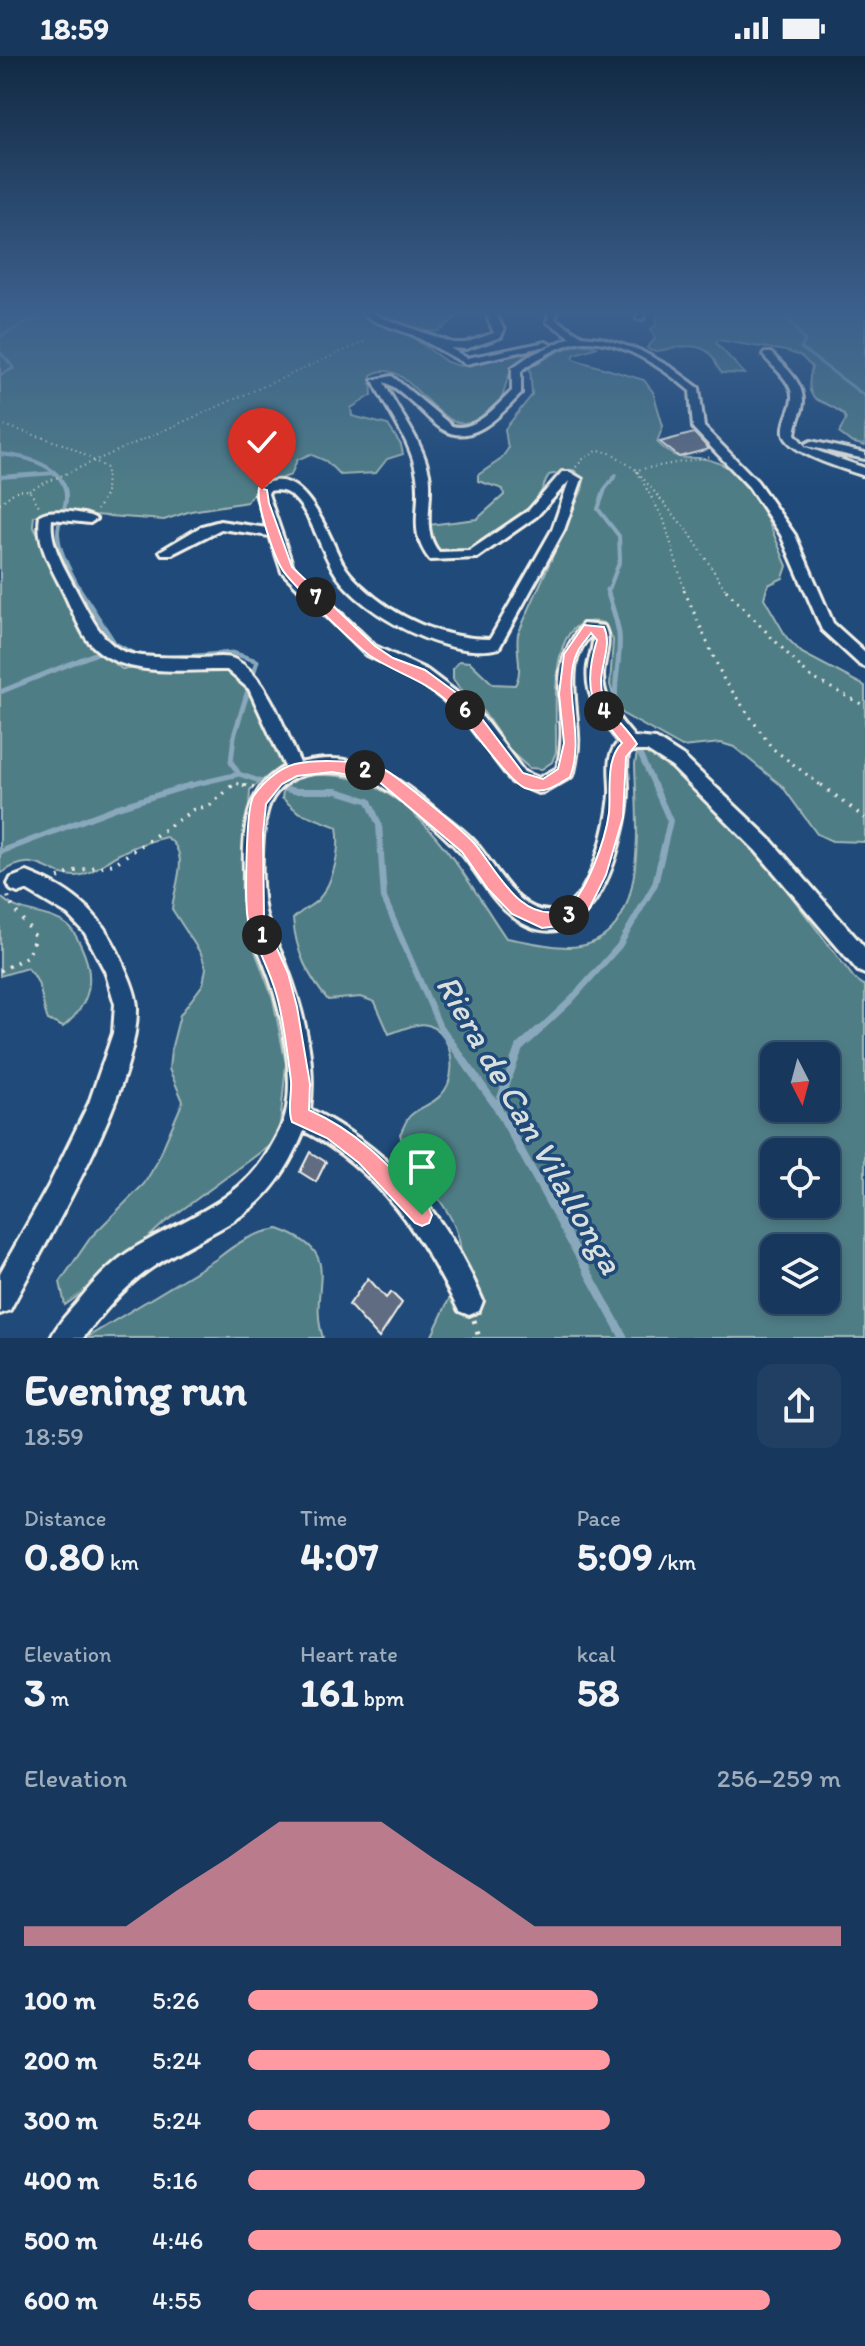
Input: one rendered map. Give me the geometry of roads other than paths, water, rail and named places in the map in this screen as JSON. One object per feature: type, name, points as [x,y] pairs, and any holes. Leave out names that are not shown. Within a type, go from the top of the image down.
[{"type":"street","points":[[516,371],[517,392],[484,425],[464,432],[441,425],[388,378],[378,380],[395,407],[423,472],[424,531],[428,551],[435,557],[472,555],[524,520],[543,503],[559,481],[570,475],[576,479],[558,530],[494,644],[479,646],[460,642],[399,619],[344,576],[309,507],[285,486],[275,485],[264,488],[262,494],[287,569],[370,650],[421,674],[450,696],[477,723],[518,777],[528,783],[545,785],[565,772],[571,743],[565,694],[570,654],[588,628],[599,630],[603,640],[596,665],[596,694],[605,713],[630,744],[658,747],[678,762],[763,845],[865,964]]},
{"type":"street","points":[[664,371],[689,385],[697,395],[695,415],[699,428],[753,484],[788,535],[827,626],[865,661]]},
{"type":"street","points":[[783,371],[794,383],[797,408],[789,435],[802,449],[865,472]]},
{"type":"street","points":[[795,440],[865,456]]},
{"type":"street","points":[[90,519],[46,515],[44,530],[53,558],[91,633],[110,653],[134,662],[231,664],[255,685],[295,770]]},
{"type":"street","points":[[167,551],[220,525],[275,533]]},
{"type":"street","points":[[65,1338],[108,1286],[137,1262],[222,1217],[251,1197],[268,1177],[299,1116],[301,1084],[289,1007],[279,973],[256,921],[254,905],[257,807],[265,791],[295,770],[355,768],[390,780],[468,847],[504,896],[530,916],[542,920],[571,914],[582,905],[598,875],[616,817],[619,755],[630,744]]},
{"type":"street","points":[[0,1300],[95,1119],[124,1029],[126,1004],[112,964],[95,930],[78,910],[26,884]]},
{"type":"street","points":[[299,1116],[334,1131],[397,1187],[422,1215],[469,1301]]},
{"type":"waterway","points":[[0,375],[8,371]]},
{"type":"waterway","points":[[831,371],[865,396]]},
{"type":"waterway","points":[[0,454],[32,460],[54,473]]},
{"type":"waterway","points":[[0,477],[54,473]]},
{"type":"waterway","name":"Riera de Can Vilallonga","points":[[54,473],[60,478],[66,498],[58,529],[59,542],[80,590]]},
{"type":"waterway","points":[[608,592],[620,560],[619,536],[598,509],[605,489],[616,475]]},
{"type":"waterway","name":"Riera de Can Vilallonga","points":[[80,590],[115,644],[137,656]]},
{"type":"waterway","points":[[607,590],[619,634],[615,690],[621,724]]},
{"type":"waterway","points":[[0,692],[107,649]]},
{"type":"waterway","name":"Riera de Can Vilallonga","points":[[170,658],[233,653],[257,661],[234,736],[231,762],[239,774]]},
{"type":"waterway","points":[[638,750],[655,787]]},
{"type":"waterway","points":[[189,786],[239,774]]},
{"type":"waterway","name":"Riera de Can Vilallonga","points":[[239,774],[268,784]]},
{"type":"waterway","points":[[537,1032],[571,1000],[619,946],[655,884],[670,821],[654,785]]},
{"type":"waterway","points":[[0,852],[118,807],[189,786]]},
{"type":"waterway","points":[[183,787],[189,786]]},
{"type":"waterway","name":"Riera de Can Vilallonga","points":[[278,787],[294,791],[337,791],[369,801],[379,825],[384,898],[442,1032]]},
{"type":"waterway","name":"Riera de Can Vilallonga","points":[[442,1030],[497,1107],[624,1338]]},
{"type":"waterway","points":[[498,1106],[519,1048],[539,1030]]}]
